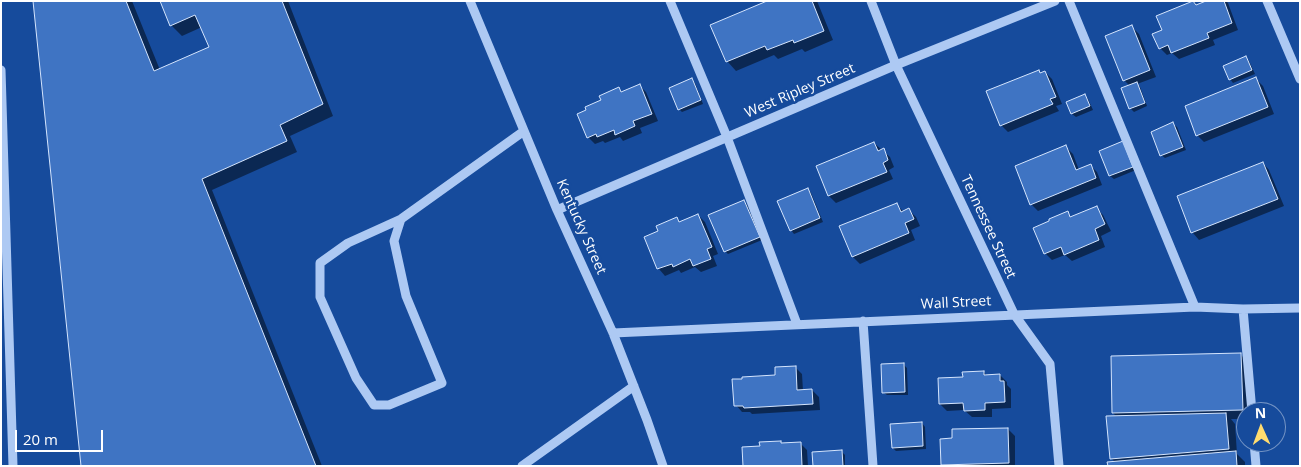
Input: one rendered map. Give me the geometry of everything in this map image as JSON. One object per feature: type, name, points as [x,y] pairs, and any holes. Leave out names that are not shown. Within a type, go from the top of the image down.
[{"type":"street","name":"Kentucky Street","points":[[470,1],[557,210],[613,333],[663,466]]},
{"type":"street","points":[[670,1],[727,137],[797,324]]},
{"type":"street","name":"Tennessee Street","points":[[871,1],[896,65],[1014,314],[1050,364],[1059,466]]},
{"type":"street","name":"West Ripley Street","points":[[557,210],[896,65],[1054,1]]},
{"type":"street","points":[[1069,1],[1196,307]]},
{"type":"street","points":[[1267,1],[1300,79]]},
{"type":"street","points":[[1,70],[13,466]]},
{"type":"street","points":[[401,220],[394,242],[406,296],[442,383],[389,406],[374,404],[356,378],[320,297],[320,263],[348,243],[401,220],[524,131]]},
{"type":"street","name":"Wall Street","points":[[613,333],[1196,307],[1243,309],[1300,308]]},
{"type":"street","points":[[1243,309],[1251,402]]},
{"type":"street","points":[[863,321],[873,466]]},
{"type":"street","points":[[522,466],[634,386]]},
{"type":"street","points":[[1255,452],[1256,466]]},
{"type":"building","points":[[33,1],[126,1],[154,71],[209,47],[195,15],[170,26],[160,1],[282,1],[323,104],[280,125],[287,141],[202,179],[316,466],[81,466]]},
{"type":"building","points":[[767,1],[812,1],[824,31],[794,43],[793,40],[767,50],[765,46],[726,62],[710,25]]},
{"type":"building","points":[[1193,1],[1196,5],[1206,1],[1224,1],[1232,23],[1207,33],[1209,38],[1171,53],[1168,45],[1159,49],[1152,34],[1162,30],[1156,16]]},
{"type":"building","points":[[1132,25],[1150,70],[1123,81],[1105,36]]},
{"type":"building","points":[[1246,56],[1252,70],[1229,80],[1223,66]]},
{"type":"building","points":[[1039,70],[1040,73],[1045,71],[1056,97],[1050,99],[1053,104],[1000,126],[986,91]]},
{"type":"building","points":[[1256,77],[1268,107],[1196,136],[1185,106]]},
{"type":"building","points":[[692,78],[701,100],[678,110],[669,88]]},
{"type":"building","points":[[1137,82],[1145,103],[1129,109],[1121,88]]},
{"type":"building","points":[[640,84],[652,114],[633,121],[635,126],[615,135],[614,130],[597,137],[596,134],[587,138],[577,114],[586,110],[585,107],[601,100],[599,96],[619,87],[621,92]]},
{"type":"building","points":[[1085,94],[1090,106],[1071,114],[1066,102]]},
{"type":"building","points":[[1173,122],[1183,147],[1160,156],[1151,132]]},
{"type":"building","points":[[1123,141],[1133,167],[1109,176],[1099,151]]},
{"type":"building","points":[[874,142],[878,151],[884,148],[888,160],[883,163],[887,172],[828,196],[816,166]]},
{"type":"building","points":[[1066,145],[1076,170],[1091,164],[1096,178],[1030,205],[1015,166]]},
{"type":"building","points":[[1263,162],[1278,199],[1191,233],[1177,196]]},
{"type":"building","points":[[808,188],[820,218],[790,231],[777,201]]},
{"type":"building","points":[[744,200],[760,237],[724,252],[708,215]]},
{"type":"building","points":[[897,203],[901,212],[909,208],[914,219],[905,223],[909,233],[852,257],[839,226]]},
{"type":"building","points":[[1097,206],[1105,224],[1095,229],[1099,240],[1064,255],[1061,247],[1044,254],[1033,228],[1068,211],[1070,217]]},
{"type":"building","points":[[698,214],[712,247],[707,249],[711,259],[693,266],[690,259],[673,267],[672,264],[657,269],[644,237],[658,231],[656,226],[677,217],[679,222]]},
{"type":"building","points":[[1241,353],[1243,402],[1236,402],[1236,410],[1112,413],[1111,356]]},
{"type":"building","points":[[904,363],[905,392],[882,393],[881,364]]},
{"type":"building","points":[[796,366],[797,390],[812,389],[813,404],[744,408],[743,406],[734,406],[732,379],[775,375],[775,367]]},
{"type":"building","points":[[984,371],[984,375],[1000,374],[1000,381],[1004,381],[1005,402],[985,403],[985,410],[964,411],[963,403],[939,404],[938,378],[963,377],[962,372]]},
{"type":"building","points":[[1226,413],[1229,449],[1110,459],[1106,416]]},
{"type":"building","points":[[922,422],[923,446],[892,448],[890,424]]},
{"type":"building","points":[[1008,428],[1009,463],[941,465],[940,439],[952,438],[952,429]]},
{"type":"building","points":[[781,441],[781,443],[801,442],[802,466],[743,466],[742,447],[760,446],[759,442]]},
{"type":"building","points":[[842,450],[843,466],[813,466],[812,452]]},
{"type":"building","points":[[1236,451],[1237,466],[1108,466],[1107,462]]}]
